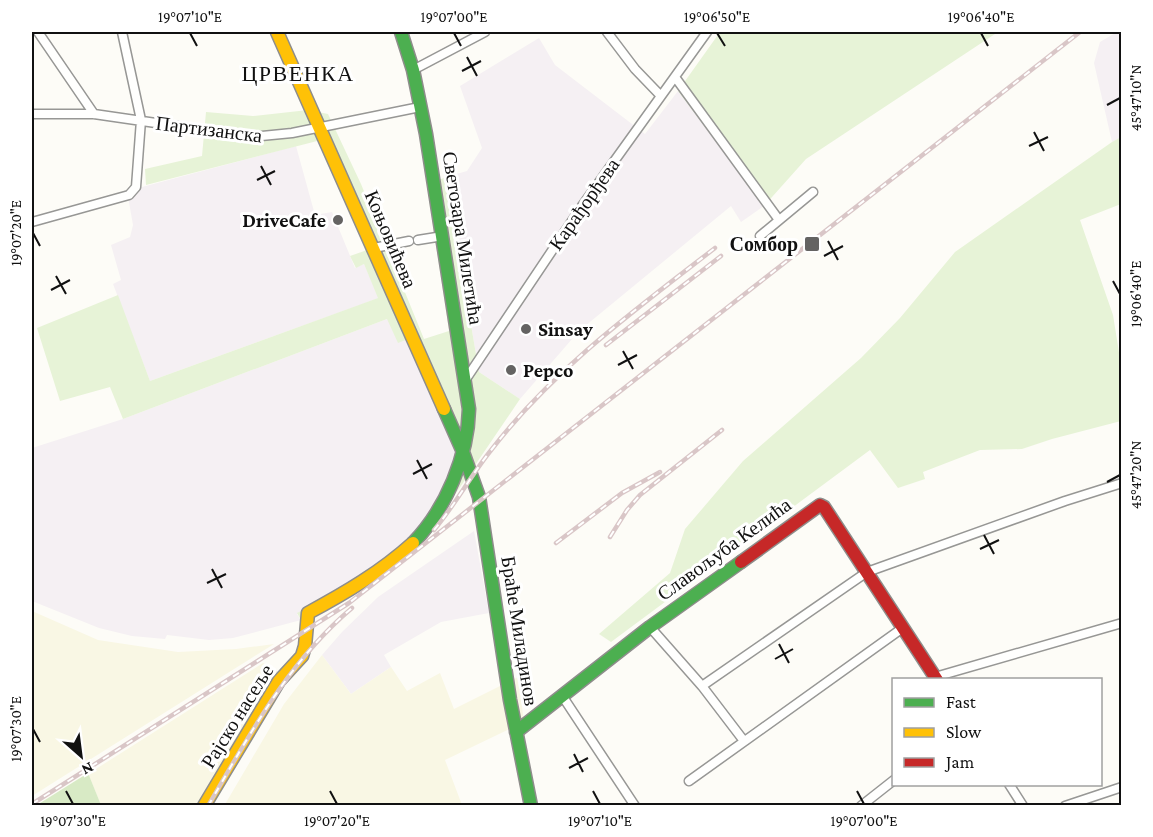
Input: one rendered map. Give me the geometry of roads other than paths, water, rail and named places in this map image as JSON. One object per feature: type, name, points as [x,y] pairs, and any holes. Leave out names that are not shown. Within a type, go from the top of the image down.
[{"type":"street","points":[[38,32],[94,114]]},
{"type":"street","name":"Коњовићева","points":[[277,32],[465,458]]},
{"type":"street","name":"Светозара Милетића","points":[[308,612],[354,587],[382,568],[424,531],[445,498],[465,458],[471,416],[466,380],[420,107],[413,70],[401,32]]},
{"type":"street","points":[[413,70],[485,32]]},
{"type":"street","points":[[607,32],[635,69],[660,94]]},
{"type":"street","name":"Карађорђева","points":[[466,380],[582,206],[660,94],[707,32]]},
{"type":"street","points":[[32,222],[129,195],[134,190],[141,120],[121,33]]},
{"type":"street","points":[[675,77],[779,220]]},
{"type":"street","name":"Партизанска","points":[[32,114],[94,114],[252,137],[320,128],[420,107]]},
{"type":"street","points":[[760,236],[813,192]]},
{"type":"street","points":[[374,248],[443,236]]},
{"type":"street","name":"Браће Миладинов","points":[[465,458],[479,497],[516,732],[531,806]]},
{"type":"street","points":[[702,686],[867,572],[1122,483]]},
{"type":"street","name":"Славољуба Келића","points":[[516,732],[650,627],[820,505],[867,572]]},
{"type":"street","points":[[867,572],[936,678],[1122,622]]},
{"type":"street","name":"Рајско насеље","points":[[204,806],[279,681],[302,656],[308,612]]},
{"type":"street","points":[[650,627],[702,686],[744,741]]},
{"type":"street","points":[[689,781],[904,627]]},
{"type":"street","points":[[563,697],[635,806]]},
{"type":"street","points":[[861,806],[892,782]]},
{"type":"street","points":[[1010,786],[1023,806]]},
{"type":"street","points":[[1065,806],[1122,787]]},
{"type":"railway","points":[[32,804],[349,603],[1080,32]]},
{"type":"railway","points":[[434,530],[492,449],[542,392],[597,341],[715,248]]},
{"type":"railway","points":[[606,345],[721,256]]},
{"type":"railway","points":[[610,537],[627,510],[640,495],[722,430]]},
{"type":"railway","points":[[556,543],[622,493],[660,472]]},
{"type":"railway","points":[[208,806],[255,726],[289,675],[329,629],[352,608]]},
{"type":"place","name":"DriveCafe","points":[[338,220]]},
{"type":"place","name":"Сомбор","points":[[812,244]]},
{"type":"place","name":"Sinsay","points":[[526,329]]},
{"type":"place","name":"Pepco","points":[[511,370]]},
{"type":"district","name":"ЦРВЕНКА","points":[[298,73]]}]
